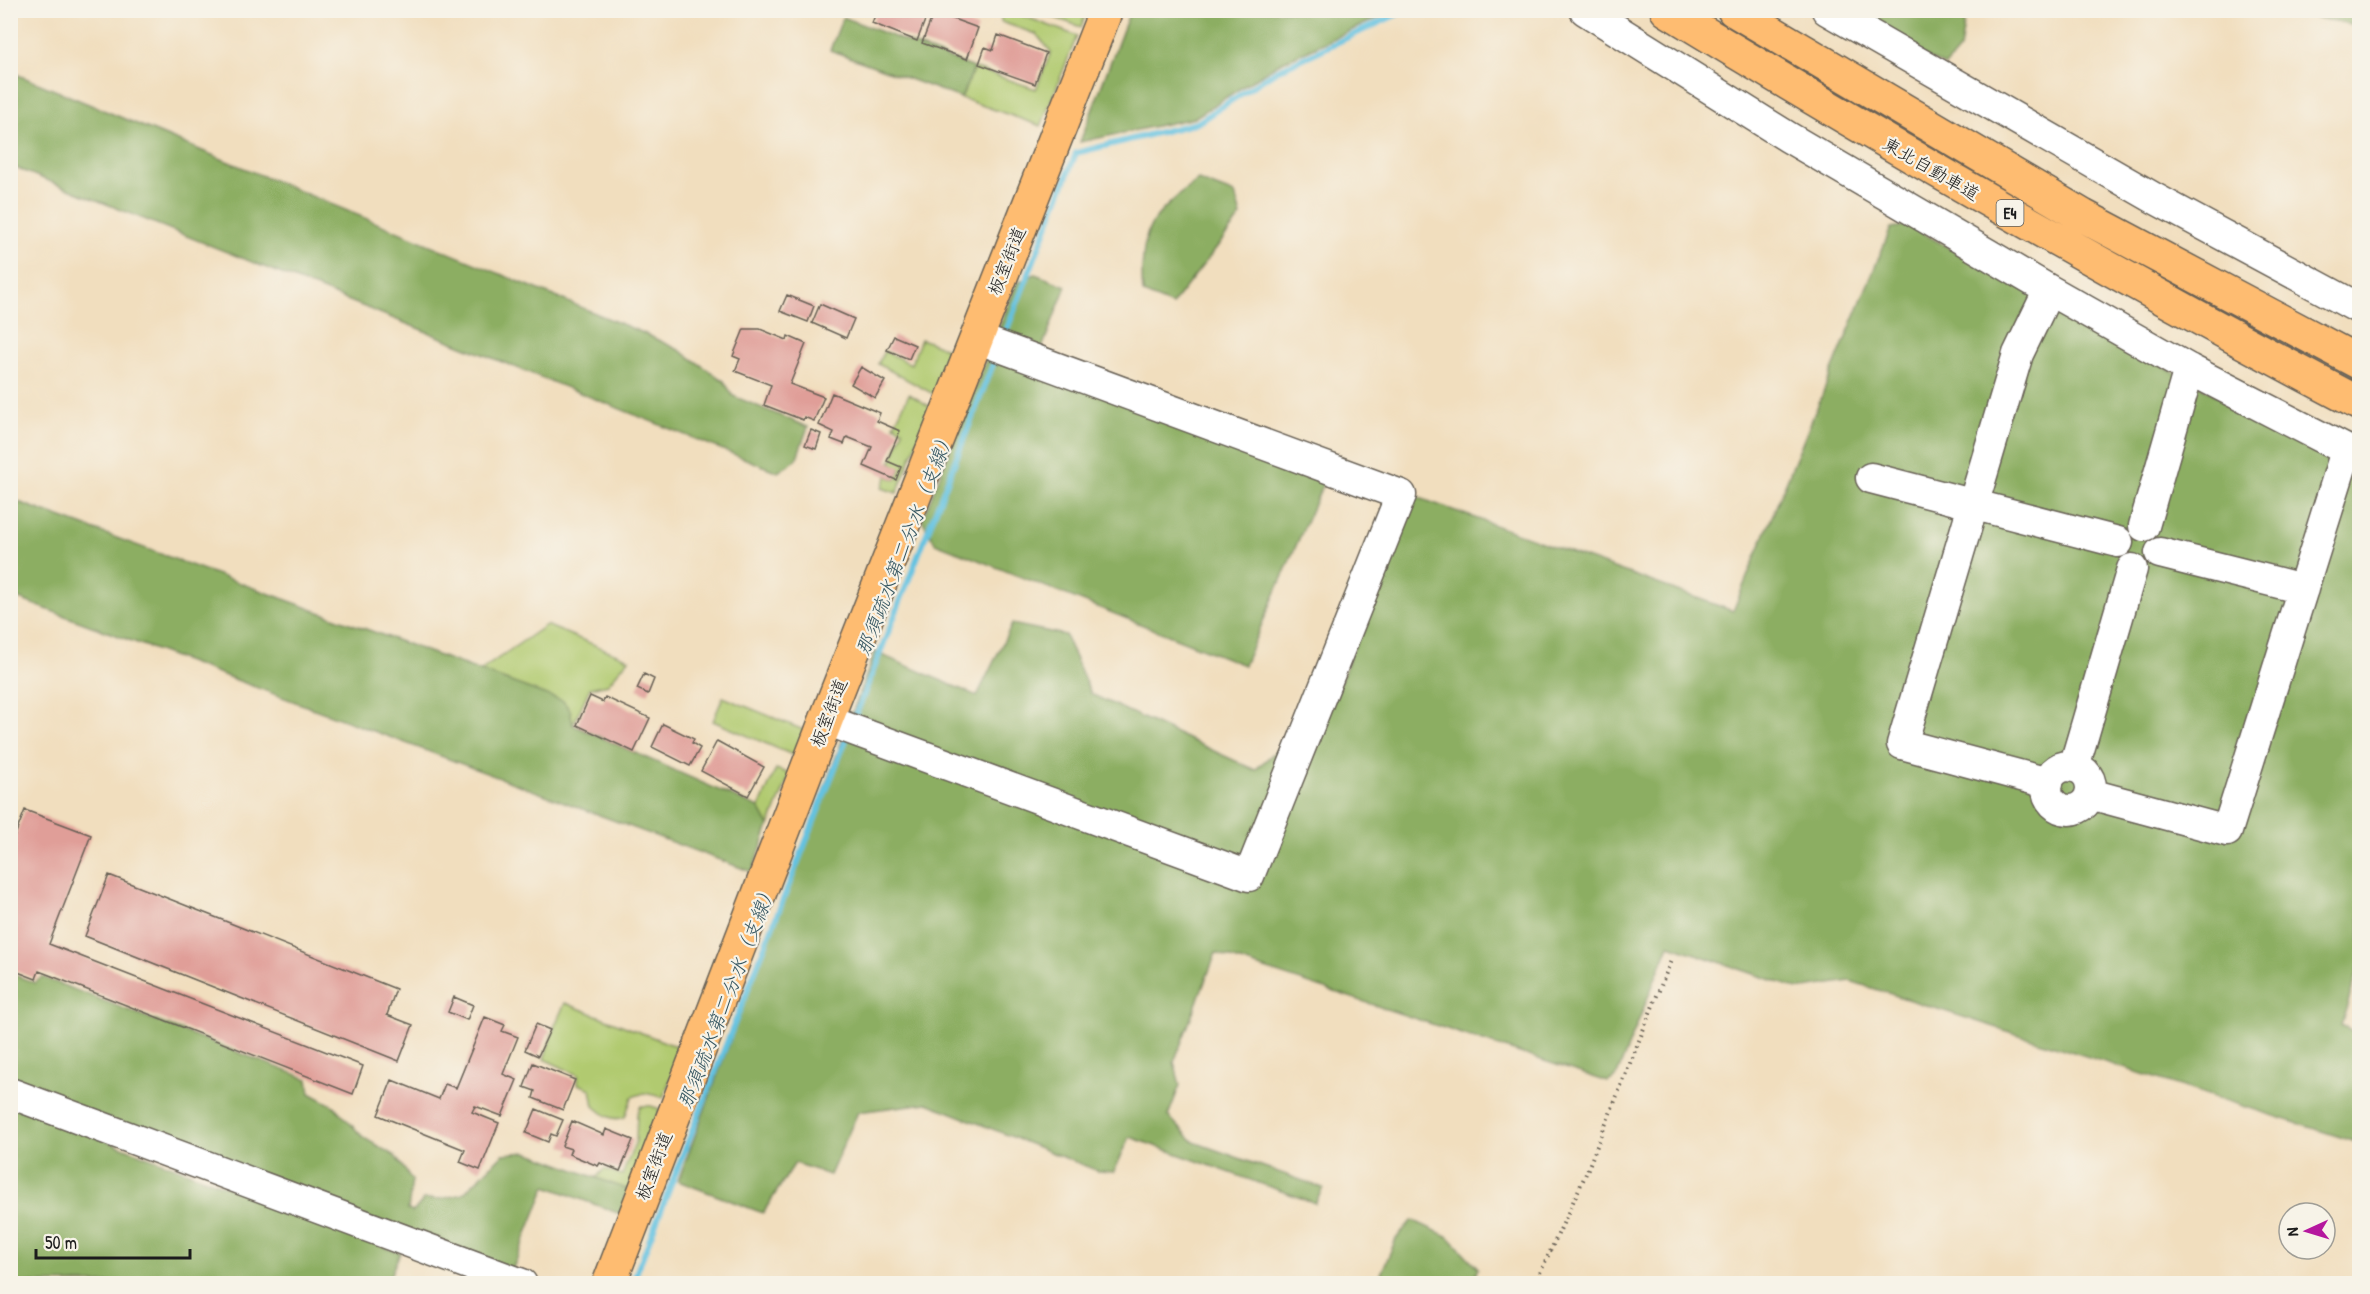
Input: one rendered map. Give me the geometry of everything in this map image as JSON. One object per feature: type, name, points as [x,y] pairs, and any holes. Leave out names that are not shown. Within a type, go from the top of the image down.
[{"type":"main road","name":"板室街道","points":[[609,1284],[826,720],[1106,10]]},
{"type":"main road","name":"東北自動車道","points":[[1666,10],[1832,112],[2059,242],[2360,404]]},
{"type":"main road","name":"東北自動車道","points":[[1734,10],[2083,216],[2360,363]]},
{"type":"street","points":[[1585,10],[1788,137],[2049,290],[2189,369],[2353,454],[2303,589],[2227,831],[2090,794]]},
{"type":"street","points":[[1827,10],[2154,198],[2360,309]]},
{"type":"street","points":[[2048,783],[1902,744],[2018,354],[2049,290]]},
{"type":"street","points":[[826,720],[1249,876],[1401,495],[976,338]]},
{"type":"street","points":[[2144,526],[2189,369]]},
{"type":"street","points":[[1872,478],[2118,542]]},
{"type":"street","points":[[2144,526],[2156,534],[2162,548],[2157,561],[2151,566],[2145,569],[2132,569],[2120,559],[2117,552],[2118,542],[2124,531],[2144,526]]},
{"type":"street","points":[[2160,553],[2303,589]]},
{"type":"street","points":[[2074,767],[2132,569]]},
{"type":"street","points":[[2074,767],[2086,774],[2091,787],[2088,800],[2078,808],[2060,809],[2050,801],[2048,783],[2058,769],[2074,767]]},
{"type":"street","points":[[10,1093],[522,1284]]},
{"type":"path","points":[[1535,1284],[1585,1176],[1672,958]]},
{"type":"green space","points":[[1130,10],[1393,11],[1278,64],[1194,118],[1080,142]]},
{"type":"green space","points":[[1010,11],[1077,36],[1041,126],[961,98],[974,68],[1036,89],[1051,52],[1036,34],[1001,22],[1001,14]]},
{"type":"green space","points":[[1036,11],[1087,11],[1081,27]]},
{"type":"green space","points":[[1860,11],[1966,11],[1960,49],[1945,66],[1858,24]]},
{"type":"green space","points":[[2287,11],[2359,11],[2359,27]]},
{"type":"green space","points":[[843,17],[974,68],[961,98],[830,50]]},
{"type":"green space","points":[[11,72],[641,332],[679,350],[724,381],[733,396],[808,427],[796,460],[778,472],[11,166]]},
{"type":"green space","points":[[1198,180],[1235,194],[1241,216],[1172,305],[1143,293],[1142,268],[1145,242],[1150,227],[1158,215]]},
{"type":"green space","points":[[1908,225],[2359,474],[2360,964],[2341,1025],[2359,1034],[2359,1143],[1850,981],[1798,989],[1669,945],[1616,1077],[1608,1082],[1216,953],[1174,1062],[1180,1085],[1168,1116],[1194,1142],[1323,1188],[1315,1203],[1130,1137],[1114,1172],[1098,1171],[927,1103],[858,1112],[830,1175],[795,1163],[763,1213],[678,1181],[875,652],[977,696],[1012,624],[1065,635],[1091,694],[1255,770],[1334,698],[1414,496],[1733,611],[1891,228]]},
{"type":"green space","points":[[1035,274],[1066,286],[1034,369],[1326,477],[1244,665],[935,543],[922,520],[1017,283]]},
{"type":"green space","points":[[921,339],[952,351],[935,395],[878,364],[884,351],[911,364]]},
{"type":"green space","points":[[909,394],[931,407],[897,493],[882,488],[887,476],[896,480],[901,468],[891,463],[903,430],[894,425]]},
{"type":"green space","points":[[10,499],[563,701],[570,710],[573,725],[759,808],[769,826],[752,872],[11,596]]},
{"type":"green space","points":[[546,625],[629,659],[608,684],[590,688],[573,725],[570,710],[480,671]]},
{"type":"green space","points":[[723,697],[806,731],[795,756],[713,721]]},
{"type":"green space","points":[[776,769],[790,774],[769,826],[759,808]]},
{"type":"green space","points":[[10,973],[35,983],[42,977],[308,1079],[310,1093],[334,1106],[364,1138],[395,1156],[412,1180],[408,1210],[413,1212],[424,1199],[440,1199],[463,1194],[503,1154],[527,1152],[629,1190],[620,1214],[546,1186],[511,1273],[11,1081]]},
{"type":"green space","points":[[565,1003],[683,1049],[663,1097],[644,1093],[632,1097],[625,1117],[612,1118],[594,1106],[591,1089],[578,1084],[578,1075],[544,1059]]},
{"type":"green space","points":[[10,1104],[400,1253],[387,1283],[11,1283]]},
{"type":"green space","points":[[641,1106],[660,1109],[629,1190],[596,1178],[604,1169],[622,1175],[636,1141],[637,1114]]},
{"type":"green space","points":[[1412,1220],[1449,1237],[1478,1268],[1472,1283],[1377,1283],[1396,1239]]},
{"type":"building","points":[[877,10],[929,10],[917,41],[872,23]]},
{"type":"building","points":[[934,12],[978,28],[967,59],[922,43]]},
{"type":"building","points":[[998,35],[1046,53],[1035,84],[979,64],[985,47],[993,50]]},
{"type":"building","points":[[787,295],[814,306],[808,322],[780,311]]},
{"type":"building","points":[[820,304],[854,319],[846,338],[812,323]]},
{"type":"building","points":[[744,329],[760,329],[787,340],[788,336],[806,344],[790,384],[824,397],[814,421],[804,417],[803,420],[764,405],[771,385],[735,371],[740,359],[733,356]]},
{"type":"building","points":[[894,336],[915,345],[909,359],[887,350]]},
{"type":"building","points":[[861,367],[885,381],[875,398],[851,384]]},
{"type":"building","points":[[832,393],[880,413],[877,421],[900,431],[887,461],[901,467],[896,480],[864,466],[872,447],[847,437],[844,444],[831,439],[834,432],[819,425]]},
{"type":"building","points":[[811,430],[821,434],[816,449],[805,445]]},
{"type":"building","points":[[644,674],[654,679],[648,694],[637,689]]},
{"type":"building","points":[[590,696],[603,702],[605,697],[650,718],[634,752],[577,725]]},
{"type":"building","points":[[663,724],[694,739],[692,743],[700,748],[690,766],[652,747]]},
{"type":"building","points":[[717,741],[764,767],[748,796],[701,771]]},
{"type":"building","points":[[25,810],[91,835],[49,944],[363,1066],[353,1094],[39,971],[36,979],[10,969],[10,848]]},
{"type":"building","points":[[109,875],[396,989],[387,1015],[413,1025],[399,1061],[85,936]]},
{"type":"building","points":[[454,997],[473,1005],[467,1020],[448,1012]]},
{"type":"building","points":[[485,1017],[505,1025],[502,1031],[518,1037],[503,1074],[517,1080],[502,1116],[475,1106],[472,1112],[499,1123],[480,1170],[460,1162],[465,1150],[378,1115],[392,1080],[439,1099],[445,1084],[456,1088]]},
{"type":"building","points":[[536,1024],[550,1030],[538,1056],[525,1050]]},
{"type":"building","points":[[533,1063],[575,1080],[563,1110],[533,1098],[535,1091],[524,1087]]},
{"type":"building","points":[[536,1109],[563,1120],[556,1136],[551,1134],[548,1142],[526,1133]]},
{"type":"building","points":[[572,1121],[604,1135],[606,1129],[633,1140],[620,1171],[600,1163],[598,1166],[569,1154],[571,1149],[562,1146]]},
{"type":"waterway","name":"那須疏水第二分水（支線）","points":[[1003,339],[1076,153],[1197,123],[1276,71],[1406,10]]},
{"type":"waterway","name":"那須疏水第二分水（支線）","points":[[853,722],[997,354]]},
{"type":"waterway","name":"那須疏水第二分水（支線）","points":[[632,1284],[847,737]]}]
